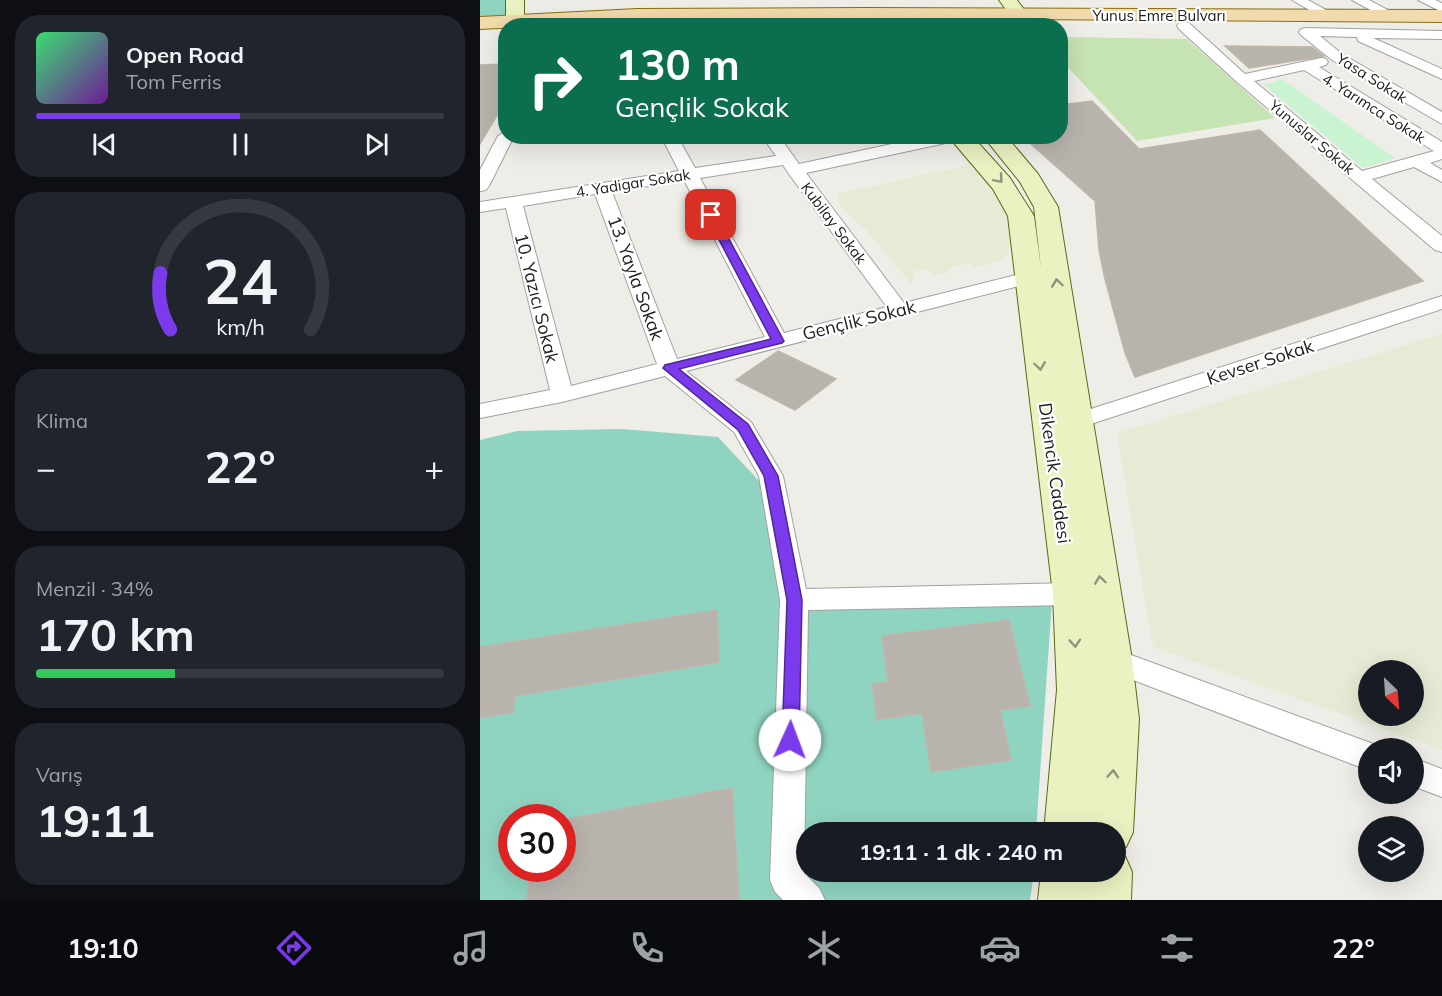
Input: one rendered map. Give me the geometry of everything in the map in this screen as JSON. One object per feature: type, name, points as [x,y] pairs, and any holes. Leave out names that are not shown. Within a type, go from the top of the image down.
[{"type":"main road","points":[[511,18],[515,0]]},
{"type":"main road","name":"Yunus Emre Bulvarı","points":[[599,18],[637,15],[1018,10],[1442,16]]},
{"type":"main road","name":"Yunus Emre Bulvarı","points":[[948,18],[1018,10],[1184,26],[1442,27]]},
{"type":"main road","name":"Yunus Emre Bulvarı","points":[[480,23],[498,24]]},
{"type":"main road","name":"Yunus Emre Bulvarı","points":[[480,31],[498,27]]},
{"type":"main road","name":"Dikencik Caddesi","points":[[965,144],[1000,180],[1011,195],[1021,216],[1072,594],[1078,690],[1068,822]]},
{"type":"main road","name":"Dikencik Caddesi","points":[[1001,144],[1027,174],[1046,207],[1112,660],[1118,719],[1111,822]]},
{"type":"main road","points":[[1062,900],[1063,882]]},
{"type":"main road","points":[[1107,900],[1108,882]]},
{"type":"street","points":[[1298,0],[1330,16]]},
{"type":"street","points":[[1358,0],[1392,16]]},
{"type":"street","points":[[1424,0],[1442,9]]},
{"type":"street","name":"Yunuslar Sokak","points":[[1184,26],[1242,79],[1441,244]]},
{"type":"street","name":"Yasa Sokak","points":[[1354,33],[1306,32],[1337,57],[1442,119]]},
{"type":"street","points":[[1354,33],[1442,35]]},
{"type":"street","points":[[1354,33],[1442,75]]},
{"type":"street","points":[[1423,35],[1442,43]]},
{"type":"street","points":[[1242,79],[1307,66],[1337,57]]},
{"type":"street","name":"4. Yarımca Sokak","points":[[1307,66],[1442,149]]},
{"type":"street","points":[[480,186],[502,144]]},
{"type":"street","points":[[673,144],[778,341]]},
{"type":"street","name":"Kubilay Sokak","points":[[776,144],[899,310]]},
{"type":"street","name":"4. Yadigar Sokak","points":[[480,207],[689,174],[790,164],[909,144]]},
{"type":"street","points":[[1359,177],[1442,154]]},
{"type":"street","points":[[1417,162],[1442,177]]},
{"type":"street","name":"13. Yayla Sokak","points":[[602,188],[669,368]]},
{"type":"street","name":"10. Yazıcı Sokak","points":[[513,202],[562,395]]},
{"type":"street","name":"Gençlik Sokak","points":[[480,411],[562,395],[1028,278]]},
{"type":"street","name":"Kevser Sokak","points":[[1077,421],[1442,302]]},
{"type":"street","points":[[669,368],[743,427],[771,476],[795,600],[787,880],[807,900]]},
{"type":"street","points":[[795,600],[1072,594]]},
{"type":"street","points":[[1112,660],[1358,752]]},
{"type":"street","points":[[1424,776],[1442,783]]},
{"type":"green space","points":[[480,0],[507,0],[509,18],[480,20]]},
{"type":"green space","points":[[1068,37],[1187,39],[1275,118],[1137,141],[1068,67]]},
{"type":"green space","points":[[1282,79],[1395,158],[1363,168],[1264,85]]},
{"type":"green space","points":[[968,165],[997,190],[1012,216],[1009,253],[1001,261],[976,267],[968,263],[954,266],[948,272],[933,276],[928,269],[915,271],[911,284],[866,230],[841,207],[836,194]]},
{"type":"green space","points":[[1442,334],[1442,750],[1424,744],[1424,738],[1408,738],[1375,726],[1424,726],[1424,660],[1358,660],[1358,720],[1153,647],[1117,433]]},
{"type":"green space","points":[[622,429],[718,437],[761,483],[807,603],[1052,600],[1037,822],[796,822],[796,882],[1033,882],[1030,900],[480,900],[480,440],[517,431]]},
{"type":"building","points":[[1225,46],[1312,47],[1324,56],[1249,68]]},
{"type":"building","points":[[498,64],[498,114],[480,144],[480,65]]},
{"type":"building","points":[[1092,101],[1139,149],[1260,130],[1423,281],[1135,377],[1125,353],[1105,279],[1099,250],[1095,201],[1031,144],[1068,144],[1068,104]]},
{"type":"building","points":[[778,351],[836,379],[795,410],[736,380]]},
{"type":"building","points":[[717,610],[719,662],[515,696],[513,712],[480,718],[480,647]]},
{"type":"building","points":[[1009,620],[1030,706],[1000,710],[1011,760],[931,772],[922,713],[877,720],[872,684],[888,682],[882,636]]},
{"type":"building","points":[[732,788],[739,900],[527,900],[529,882],[576,882],[576,817]]},
{"type":"route","points":[[711,215],[778,341],[669,368],[743,427],[771,476],[795,600],[790,740]]}]
